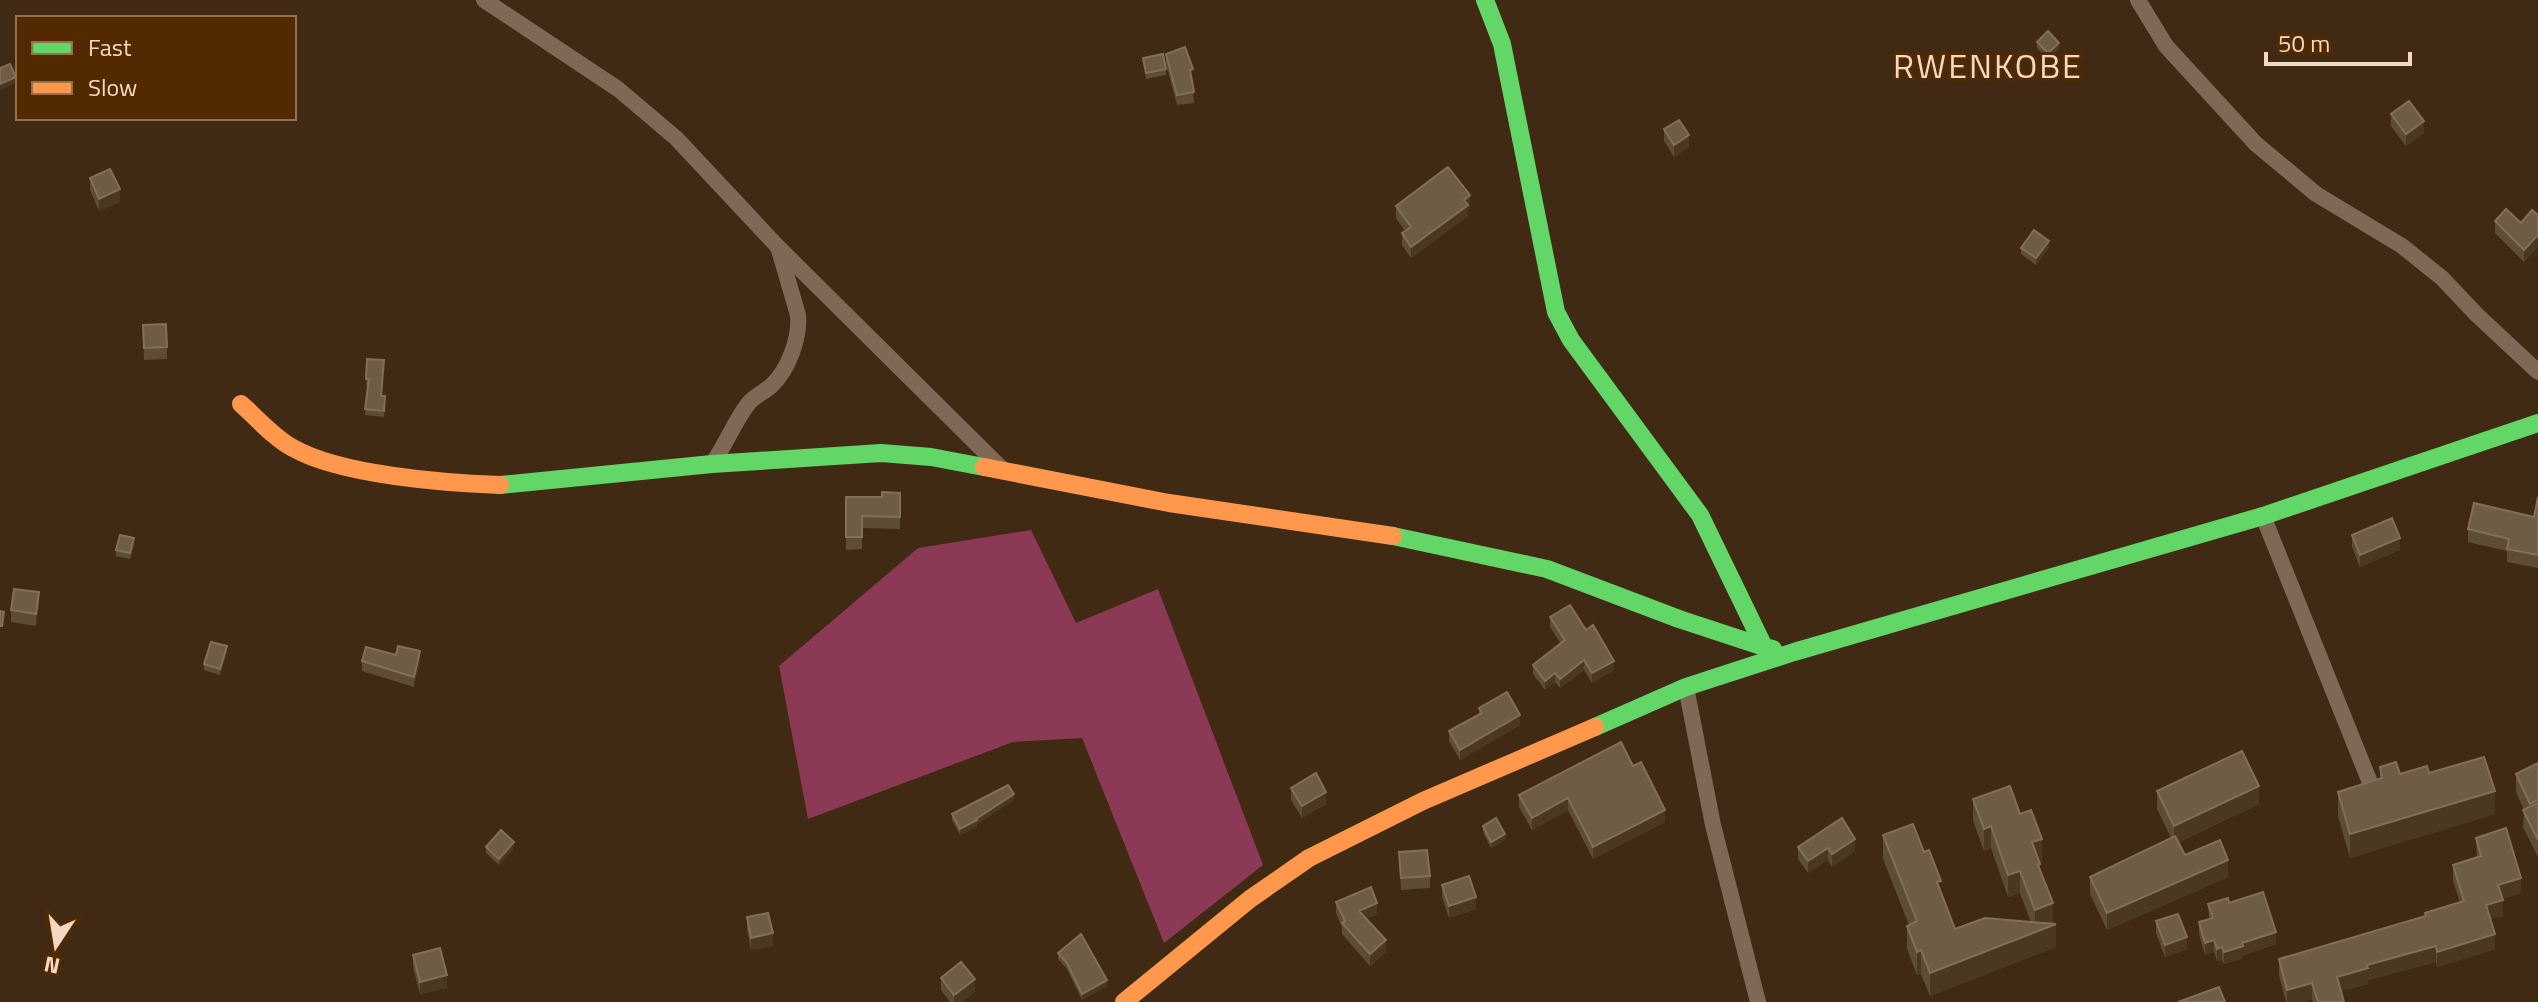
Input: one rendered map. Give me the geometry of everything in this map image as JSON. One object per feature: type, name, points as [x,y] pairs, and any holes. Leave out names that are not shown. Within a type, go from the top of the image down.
[{"type":"street","points":[[484,0],[618,89],[676,138],[779,248],[1002,469]]},
{"type":"street","points":[[1485,0],[1502,44],[1556,312],[1571,340],[1700,515],[1764,647]]},
{"type":"street","points":[[2138,0],[2166,46],[2256,144],[2316,194],[2402,246],[2442,278],[2538,372]]},
{"type":"street","points":[[712,464],[750,401],[774,384],[782,373],[794,346],[798,315],[779,248]]},
{"type":"street","points":[[241,404],[290,447],[313,458],[392,475],[499,485],[712,464],[904,453],[1002,469],[1169,503],[1417,539],[1567,575],[1679,619],[1764,647],[1794,652]]},
{"type":"street","points":[[1124,1002],[1250,899],[1309,858],[1423,801],[1686,687],[1794,652],[2263,516],[2538,423]]},
{"type":"street","points":[[2263,516],[2371,785]]},
{"type":"street","points":[[1686,687],[1713,825],[1758,1002]]},
{"type":"shaded area","points":[[1031,530],[1076,623],[1158,589],[1263,865],[1164,943],[1082,738],[1013,742],[808,819],[779,666],[918,548]]},
{"type":"building","points":[[2048,31],[2059,43],[2048,53],[2037,42]]},
{"type":"building","points":[[1185,47],[1193,69],[1190,70],[1194,92],[1177,95],[1166,54]]},
{"type":"building","points":[[1163,54],[1166,69],[1146,73],[1143,58]]},
{"type":"building","points":[[10,64],[16,77],[0,84],[0,68]]},
{"type":"building","points":[[2409,101],[2424,121],[2406,134],[2391,114]]},
{"type":"building","points":[[1679,120],[1689,135],[1674,145],[1664,129]]},
{"type":"building","points":[[1448,167],[1470,195],[1464,200],[1468,205],[1411,247],[1402,233],[1411,227],[1396,206]]},
{"type":"building","points":[[110,169],[120,189],[99,199],[90,178]]},
{"type":"building","points":[[2506,209],[2521,223],[2532,210],[2538,215],[2538,235],[2524,250],[2495,221]]},
{"type":"building","points":[[2034,230],[2049,241],[2036,258],[2021,248]]},
{"type":"building","points":[[166,324],[167,347],[144,348],[143,325]]},
{"type":"building","points":[[367,359],[384,360],[381,396],[385,396],[384,411],[365,409],[369,379],[366,379]]},
{"type":"building","points":[[882,492],[900,493],[900,517],[862,516],[862,537],[846,537],[846,497],[882,497]]},
{"type":"building","points":[[2538,497],[2538,555],[2507,549],[2509,539],[2468,529],[2474,503],[2534,517]]},
{"type":"building","points":[[2392,518],[2400,538],[2360,555],[2352,535]]},
{"type":"building","points":[[120,535],[134,538],[130,553],[116,550]]},
{"type":"building","points":[[14,589],[39,592],[36,614],[11,610]]},
{"type":"building","points":[[1570,605],[1586,630],[1593,625],[1614,661],[1592,673],[1584,660],[1560,679],[1555,673],[1545,681],[1533,665],[1565,640],[1550,617]]},
{"type":"building","points":[[0,611],[4,612],[2,626],[0,626]]},
{"type":"building","points":[[211,642],[227,646],[220,669],[204,664]]},
{"type":"building","points":[[398,646],[420,651],[414,677],[362,661],[366,647],[396,655]]},
{"type":"building","points":[[1507,692],[1520,715],[1460,750],[1449,731],[1482,713],[1479,708]]},
{"type":"building","points":[[1621,742],[1633,766],[1641,762],[1665,810],[1593,847],[1568,798],[1532,818],[1519,795]]},
{"type":"building","points":[[2242,751],[2259,786],[2174,826],[2157,791]]},
{"type":"building","points":[[2484,757],[2495,791],[2350,834],[2338,792],[2382,778],[2380,767],[2396,762],[2400,774],[2427,766],[2429,773]]},
{"type":"building","points":[[2538,763],[2538,800],[2530,804],[2516,774]]},
{"type":"building","points":[[1316,773],[1326,792],[1302,806],[1291,788]]},
{"type":"building","points":[[1008,785],[1014,794],[960,829],[952,814]]},
{"type":"building","points":[[2010,786],[2020,814],[2031,810],[2042,839],[2032,842],[2053,903],[2035,910],[2020,871],[2008,875],[1991,826],[1984,829],[1973,799]]},
{"type":"building","points":[[2538,803],[2538,840],[2523,810]]},
{"type":"building","points":[[1496,818],[1505,834],[1491,842],[1483,826]]},
{"type":"building","points":[[1842,818],[1855,839],[1832,854],[1828,848],[1808,861],[1798,847]]},
{"type":"building","points":[[1913,824],[1924,852],[1929,850],[1941,881],[1937,882],[1955,929],[1985,918],[2056,924],[1930,973],[1921,950],[1917,952],[1907,926],[1917,921],[1883,835]]},
{"type":"building","points":[[2506,828],[2521,878],[2498,885],[2503,900],[2486,905],[2495,934],[2437,952],[2436,946],[2367,965],[2368,968],[2337,977],[2344,1002],[2318,1002],[2312,983],[2287,990],[2279,959],[2426,916],[2425,913],[2464,901],[2453,865],[2481,856],[2476,838]]},
{"type":"building","points":[[501,830],[514,842],[499,859],[486,847]]},
{"type":"building","points":[[2175,836],[2185,855],[2220,840],[2228,860],[2107,913],[2090,877]]},
{"type":"building","points":[[1427,850],[1430,876],[1401,878],[1399,852]]},
{"type":"building","points":[[1469,876],[1476,897],[1449,906],[1442,885]]},
{"type":"building","points":[[1371,887],[1377,903],[1359,911],[1386,940],[1370,954],[1342,923],[1345,921],[1336,902]]},
{"type":"building","points":[[2263,892],[2276,932],[2224,952],[2222,947],[2217,949],[2214,940],[2205,943],[2199,922],[2213,918],[2208,904],[2228,898],[2229,903]]},
{"type":"building","points":[[768,913],[773,933],[751,938],[747,917]]},
{"type":"building","points":[[2178,914],[2187,937],[2165,945],[2156,921]]},
{"type":"building","points":[[1081,934],[1107,980],[1082,994],[1067,963],[1058,953]]},
{"type":"building","points":[[440,948],[447,975],[420,982],[413,955]]},
{"type":"building","points":[[961,962],[975,979],[954,995],[941,978]]},
{"type":"building","points":[[2219,987],[2225,1002],[2178,1002]]},
{"type":"traffic: fast","points":[[1485,0],[1502,44],[1556,312],[1571,340],[1700,515],[1764,647],[1773,649]]},
{"type":"traffic: fast","points":[[1595,727],[1686,687],[1794,652],[2263,516],[2538,423]]},
{"type":"traffic: fast","points":[[500,485],[712,464],[881,453],[931,457],[984,467]]},
{"type":"traffic: fast","points":[[1393,536],[1547,569],[1679,619],[1764,647]]},
{"type":"traffic: slow","points":[[241,404],[286,444],[337,465],[423,480],[500,485]]},
{"type":"traffic: slow","points":[[984,467],[1169,503],[1393,536]]},
{"type":"traffic: slow","points":[[1124,1002],[1250,899],[1309,858],[1423,801],[1595,727]]},
{"type":"district","name":"RWENKOBE","points":[[1988,65]]}]
